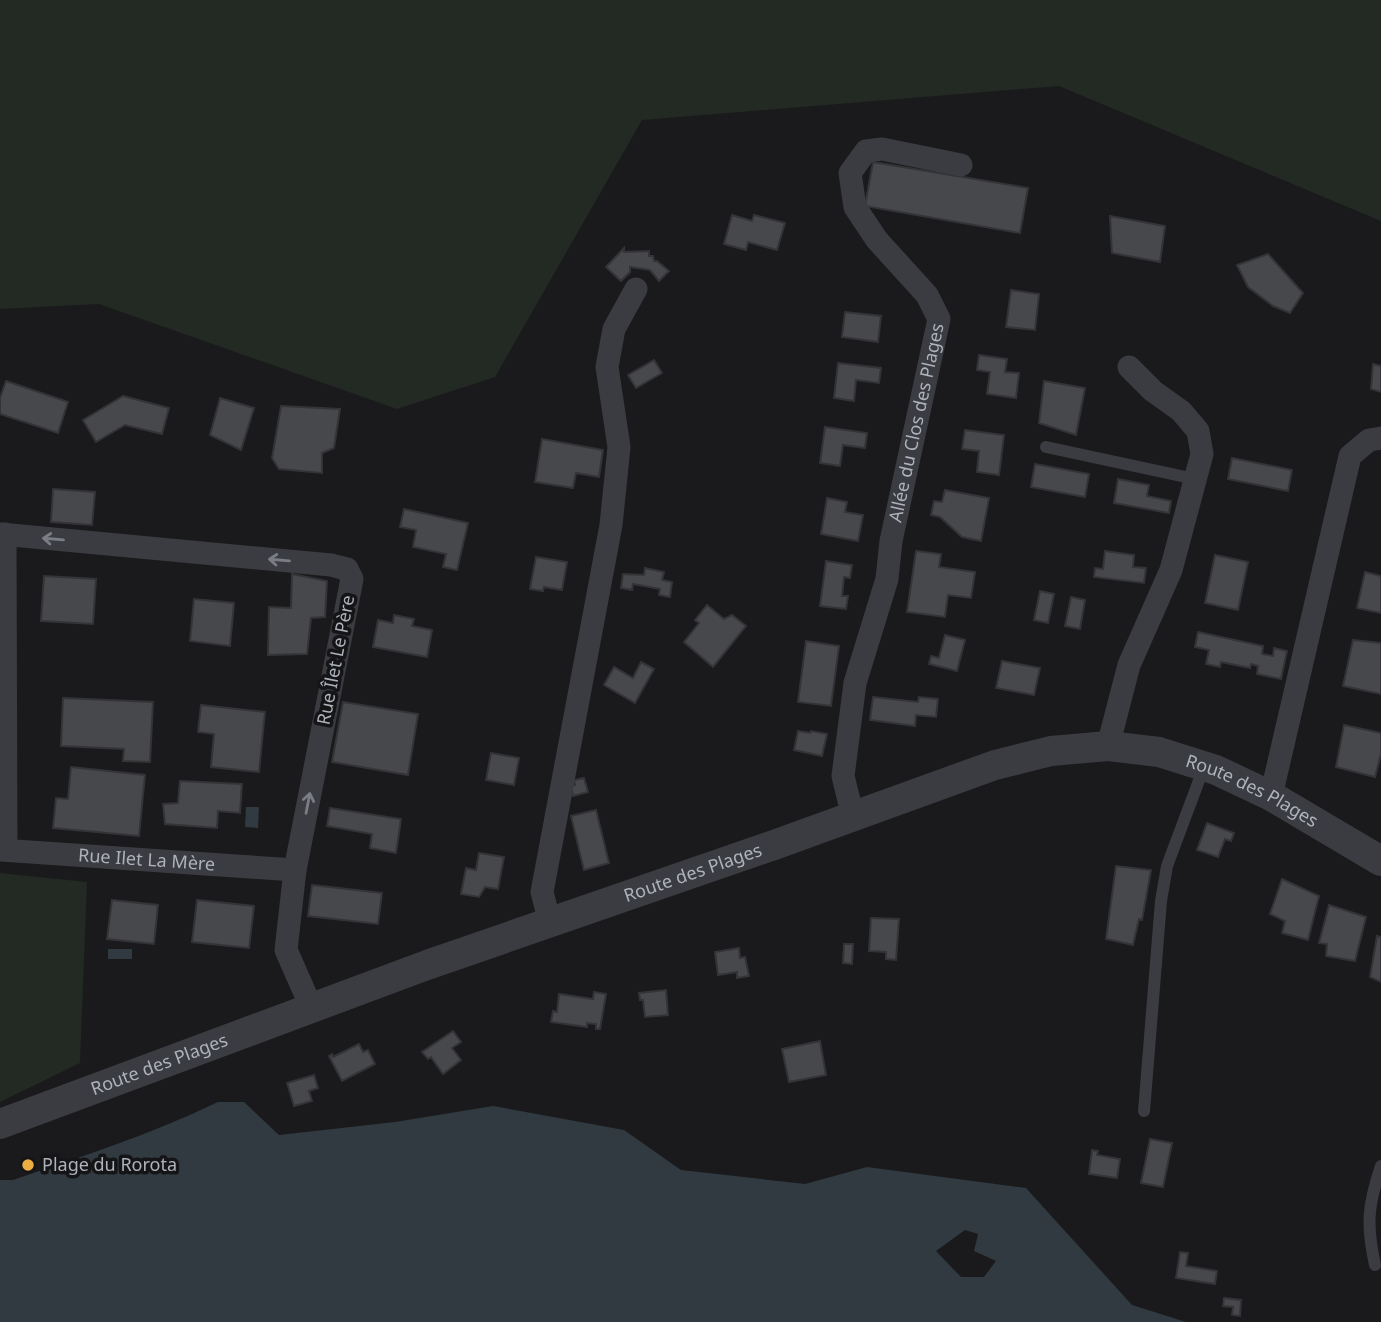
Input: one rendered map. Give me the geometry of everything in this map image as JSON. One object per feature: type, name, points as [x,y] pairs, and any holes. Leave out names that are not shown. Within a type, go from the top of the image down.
[{"type":"street","name":"Allée du Clos des Plages","points":[[853,817],[843,776],[855,682],[887,579],[891,541],[939,319],[927,295],[877,240],[855,208],[850,173],[866,151],[882,149],[961,165]]},
{"type":"street","points":[[550,923],[542,892],[611,525],[619,447],[607,368],[614,329],[636,289]]},
{"type":"street","points":[[1108,746],[1129,665],[1171,570],[1202,454],[1198,431],[1181,411],[1153,391],[1129,367]]},
{"type":"street","points":[[1271,796],[1350,456],[1369,440],[1381,438]]},
{"type":"street","points":[[2,534],[3,850]]},
{"type":"street","name":"Rue Îlet Le Père","points":[[2,534],[347,569],[352,579],[295,870],[286,950],[312,1009]]},
{"type":"street","name":"Route des Plages","points":[[0,1124],[427,965],[995,765],[1051,751],[1108,746],[1159,752],[1205,766],[1271,796],[1381,859]]},
{"type":"street","name":"Rue Ilet La Mère","points":[[3,850],[295,870]]},
{"type":"lane","points":[[1046,447],[1195,479]]},
{"type":"lane","points":[[1144,1111],[1161,901],[1167,866],[1205,766]]},
{"type":"lane","points":[[1375,1265],[1367,1224],[1373,1189],[1381,1166]]},
{"type":"shaded area","points":[[0,0],[1381,0],[1381,221],[1059,86],[642,120],[495,377],[397,409],[99,304],[0,309]]},
{"type":"shaded area","points":[[246,807],[259,807],[258,828],[245,827]]},
{"type":"shaded area","points":[[0,873],[87,882],[80,1063],[0,1102]]},
{"type":"shaded area","points":[[108,949],[132,949],[132,959],[108,959]]},
{"type":"shaded area","points":[[218,1102],[244,1102],[279,1135],[395,1122],[493,1106],[624,1130],[681,1170],[805,1184],[867,1167],[1026,1188],[1132,1305],[1186,1322],[0,1322],[0,1180],[13,1180],[193,1114]],"holes":[[[965,1230],[978,1234],[974,1251],[996,1261],[984,1277],[961,1277],[936,1251]]]},
{"type":"building","points":[[873,162],[1028,188],[1020,233],[865,206]]},
{"type":"building","points":[[732,215],[752,221],[754,215],[785,223],[777,250],[748,242],[746,250],[724,244]]},
{"type":"building","points":[[1110,216],[1165,226],[1160,262],[1112,253]]},
{"type":"building","points":[[624,248],[624,252],[649,251],[649,256],[653,256],[654,261],[669,271],[659,281],[650,270],[630,267],[630,272],[621,281],[606,267]]},
{"type":"building","points":[[1268,254],[1303,293],[1290,313],[1273,306],[1248,287],[1237,265]]},
{"type":"building","points":[[1011,290],[1039,294],[1035,330],[1006,327]]},
{"type":"building","points":[[845,312],[881,316],[878,342],[842,337]]},
{"type":"building","points":[[979,355],[1007,359],[1005,372],[1019,373],[1016,398],[987,394],[990,372],[977,370]]},
{"type":"building","points":[[654,360],[662,373],[636,388],[628,375]]},
{"type":"building","points":[[838,363],[881,368],[879,383],[856,380],[854,401],[834,398]]},
{"type":"building","points":[[1373,364],[1381,366],[1381,392],[1371,389]]},
{"type":"building","points":[[6,381],[68,402],[58,433],[0,414],[0,398]]},
{"type":"building","points":[[1044,381],[1085,388],[1076,435],[1039,423]]},
{"type":"building","points":[[123,396],[169,408],[162,434],[125,425],[96,442],[83,420]]},
{"type":"building","points":[[220,398],[254,408],[241,450],[210,435]]},
{"type":"building","points":[[281,406],[340,409],[334,448],[322,453],[322,473],[279,469],[272,458]]},
{"type":"building","points":[[825,427],[867,433],[865,448],[843,445],[840,466],[820,463]]},
{"type":"building","points":[[965,430],[1004,435],[999,475],[977,472],[979,451],[962,449]]},
{"type":"building","points":[[542,439],[603,450],[599,477],[576,473],[573,488],[535,482]]},
{"type":"building","points":[[1232,458],[1292,470],[1288,491],[1228,479]]},
{"type":"building","points":[[1035,464],[1089,474],[1085,497],[1031,487]]},
{"type":"building","points":[[1118,479],[1149,485],[1147,496],[1171,501],[1169,513],[1114,503]]},
{"type":"building","points":[[53,489],[95,492],[92,525],[51,522]]},
{"type":"building","points":[[945,490],[989,498],[981,541],[962,537],[940,517],[931,515],[934,501],[942,502]]},
{"type":"building","points":[[827,498],[847,502],[845,512],[863,515],[858,541],[821,534]]},
{"type":"building","points":[[404,509],[468,523],[457,570],[443,567],[446,554],[413,547],[416,530],[400,527]]},
{"type":"building","points":[[916,551],[941,554],[939,567],[975,572],[971,598],[948,595],[945,617],[907,612]]},
{"type":"building","points":[[1105,551],[1134,555],[1133,567],[1146,568],[1144,583],[1094,577],[1095,568],[1103,569]]},
{"type":"building","points":[[1215,555],[1248,562],[1238,610],[1205,603]]},
{"type":"building","points":[[536,557],[567,562],[562,590],[544,587],[543,591],[530,589]]},
{"type":"building","points":[[826,561],[852,565],[850,578],[844,577],[842,596],[848,596],[846,609],[820,606]]},
{"type":"building","points":[[645,568],[664,572],[662,580],[672,582],[670,597],[659,595],[660,589],[633,584],[632,590],[621,588],[623,574],[644,575]]},
{"type":"building","points":[[1365,572],[1381,576],[1381,613],[1357,608]]},
{"type":"building","points":[[292,574],[327,581],[325,617],[311,618],[307,654],[268,655],[269,607],[291,608]]},
{"type":"building","points":[[44,576],[96,579],[93,624],[41,621]]},
{"type":"building","points":[[1040,591],[1054,594],[1048,623],[1034,620]]},
{"type":"building","points":[[1071,597],[1085,600],[1080,629],[1065,626]]},
{"type":"building","points":[[194,599],[234,603],[230,646],[190,641]]},
{"type":"building","points":[[707,605],[724,619],[732,615],[746,626],[713,667],[684,642],[699,623],[695,620]]},
{"type":"building","points":[[394,615],[414,619],[412,626],[432,630],[427,657],[373,647],[378,620],[393,623]]},
{"type":"building","points":[[1198,632],[1263,646],[1262,654],[1273,656],[1274,648],[1287,651],[1281,679],[1257,674],[1258,666],[1251,664],[1250,668],[1221,662],[1220,667],[1206,664],[1209,650],[1195,647]]},
{"type":"building","points":[[945,635],[965,640],[957,671],[929,664],[931,656],[939,658]]},
{"type":"building","points":[[1353,640],[1381,643],[1381,694],[1343,686]]},
{"type":"building","points":[[806,641],[839,646],[831,706],[798,702]]},
{"type":"building","points":[[1002,661],[1040,668],[1034,695],[996,688]]},
{"type":"building","points":[[641,662],[654,669],[635,703],[604,685],[614,667],[633,678]]},
{"type":"building","points":[[873,697],[918,702],[919,697],[938,699],[936,717],[916,715],[915,726],[870,720]]},
{"type":"building","points":[[63,698],[153,702],[150,762],[123,761],[124,749],[61,746]]},
{"type":"building","points":[[343,702],[418,714],[408,775],[332,762]]},
{"type":"building","points":[[201,705],[265,712],[259,772],[211,767],[214,734],[198,732]]},
{"type":"building","points":[[1344,725],[1381,733],[1381,754],[1375,777],[1336,767]]},
{"type":"building","points":[[798,731],[827,734],[822,756],[794,750]]},
{"type":"building","points":[[491,753],[519,758],[514,785],[486,780]]},
{"type":"building","points":[[71,767],[145,775],[139,836],[53,828],[56,798],[68,799]]},
{"type":"building","points":[[584,778],[588,792],[573,796],[571,786],[575,785],[574,780]]},
{"type":"building","points":[[180,781],[242,784],[240,813],[218,811],[217,828],[165,824],[163,804],[178,803]]},
{"type":"building","points":[[330,808],[401,819],[396,853],[370,848],[372,834],[327,826]]},
{"type":"building","points":[[596,810],[609,863],[584,870],[571,816]]},
{"type":"building","points":[[1207,823],[1234,833],[1231,841],[1225,839],[1218,857],[1197,850]]},
{"type":"building","points":[[479,853],[504,857],[498,889],[485,887],[479,897],[461,894],[466,868],[476,870]]},
{"type":"building","points":[[1116,866],[1151,870],[1142,920],[1139,919],[1133,945],[1106,939]]},
{"type":"building","points":[[1282,879],[1319,896],[1308,940],[1282,933],[1285,921],[1270,914]]},
{"type":"building","points":[[312,885],[382,893],[378,924],[308,916]]},
{"type":"building","points":[[112,900],[158,905],[154,944],[107,939]]},
{"type":"building","points":[[197,900],[254,906],[249,948],[192,942]]},
{"type":"building","points":[[1329,905],[1366,917],[1355,961],[1326,956],[1327,944],[1319,943]]},
{"type":"building","points":[[871,918],[899,919],[896,960],[886,959],[886,952],[869,951]]},
{"type":"building","points":[[1377,936],[1381,937],[1381,982],[1370,977]]},
{"type":"building","points":[[844,944],[853,944],[852,964],[843,963]]},
{"type":"building","points":[[739,948],[740,958],[745,957],[749,976],[737,978],[737,972],[718,975],[715,952]]},
{"type":"building","points":[[666,990],[668,1015],[645,1017],[643,1000],[640,1000],[639,993]]},
{"type":"building","points":[[594,992],[606,994],[600,1029],[596,1029],[596,1024],[587,1023],[587,1027],[551,1022],[553,1011],[557,1012],[559,994],[593,999]]},
{"type":"building","points":[[453,1031],[461,1042],[452,1048],[461,1060],[443,1074],[431,1057],[428,1059],[422,1052]]},
{"type":"building","points":[[820,1041],[826,1075],[789,1082],[782,1049]]},
{"type":"building","points":[[359,1044],[363,1052],[368,1050],[375,1064],[342,1081],[329,1056],[332,1054],[333,1057]]},
{"type":"building","points":[[314,1075],[318,1088],[309,1091],[312,1101],[294,1106],[287,1083]]},
{"type":"building","points":[[1150,1139],[1172,1143],[1163,1187],[1141,1183]]},
{"type":"building","points":[[1092,1150],[1098,1151],[1097,1155],[1120,1159],[1117,1178],[1089,1174]]},
{"type":"building","points":[[1180,1252],[1188,1253],[1186,1266],[1217,1271],[1215,1284],[1176,1278]]},
{"type":"building","points":[[1224,1298],[1241,1300],[1240,1316],[1232,1315],[1233,1307],[1223,1306]]},
{"type":"place","name":"Plage du Rorota","points":[[28,1165]]}]
